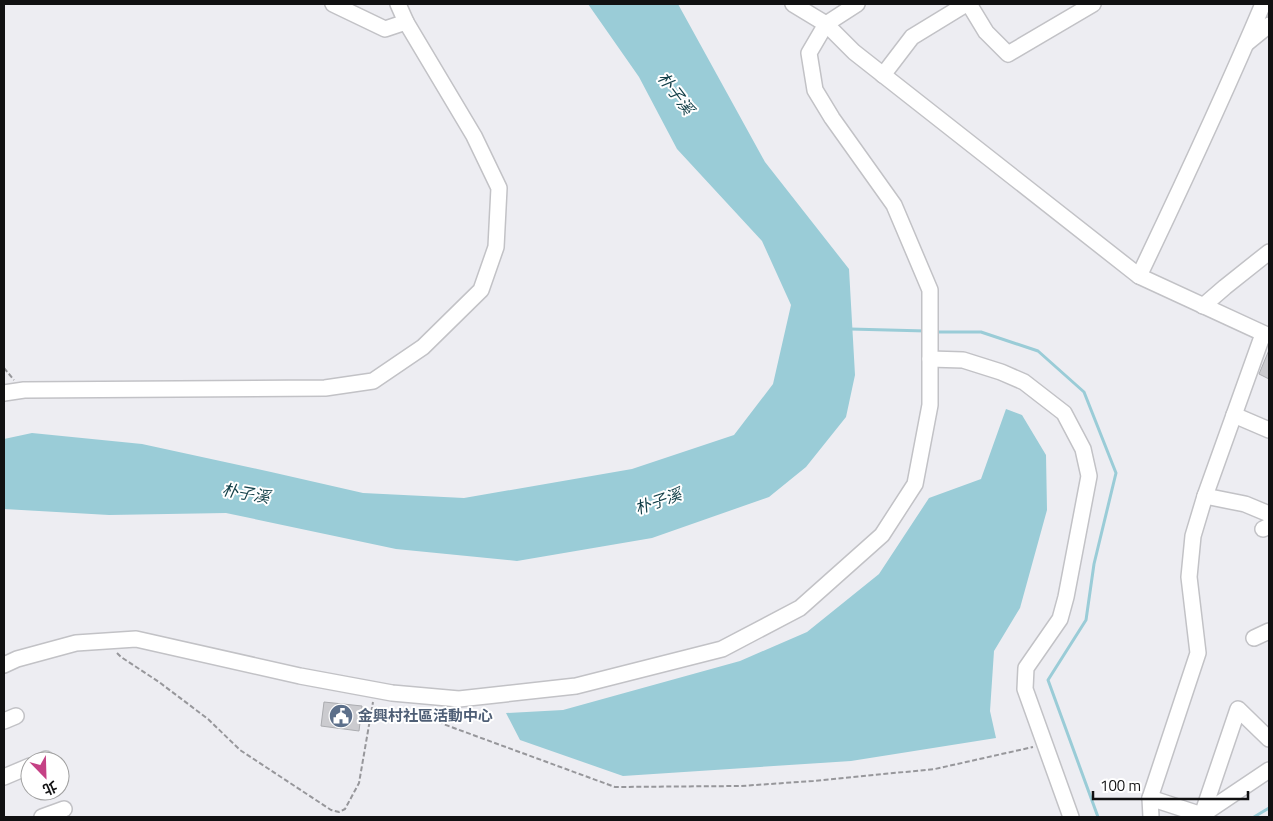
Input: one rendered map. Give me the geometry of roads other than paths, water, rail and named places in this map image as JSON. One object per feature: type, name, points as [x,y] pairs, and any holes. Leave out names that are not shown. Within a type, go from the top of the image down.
[{"type":"street","points":[[333,4],[385,28],[406,22]]},
{"type":"street","points":[[4,393],[24,390],[325,388],[373,381],[423,346],[481,290],[496,247],[499,188],[474,136],[406,22],[398,4]]},
{"type":"street","points":[[781,4],[826,24]]},
{"type":"street","points":[[793,4],[826,24],[854,52],[883,76],[1139,276],[1266,335],[1234,415],[1192,536],[1189,577],[1198,653],[1150,798],[1151,817]]},
{"type":"street","points":[[818,4],[826,24]]},
{"type":"street","points":[[4,665],[17,659],[76,643],[136,639],[300,676],[375,690],[459,699],[576,686],[722,649],[800,608],[882,535],[915,484],[930,405],[930,290],[894,205],[832,118],[815,90],[809,54],[826,24],[857,4]]},
{"type":"street","points":[[883,76],[912,37],[967,4],[986,32],[1008,54],[1093,4]]},
{"type":"street","points":[[1139,276],[1166,220],[1262,4]]},
{"type":"street","points":[[1246,43],[1269,25]]},
{"type":"street","points":[[1203,306],[1225,286],[1269,252]]},
{"type":"street","points":[[930,359],[963,360],[1001,372],[1024,382],[1064,414],[1084,449],[1089,476],[1066,597],[1060,619],[1026,668],[1025,689],[1072,817]]},
{"type":"street","points":[[1234,415],[1269,430]]},
{"type":"street","points":[[1205,496],[1245,504],[1269,514]]},
{"type":"street","points":[[1254,638],[1269,631]]},
{"type":"street","points":[[1202,815],[1238,709],[1269,739]]},
{"type":"street","points":[[4,777],[20,770]]},
{"type":"street","points":[[1202,815],[1269,770]]},
{"type":"street","points":[[1150,798],[1202,815]]},
{"type":"street","points":[[42,817],[64,809]]},
{"type":"water","name":"朴子溪","points":[[588,4],[678,4],[765,162],[849,269],[855,375],[846,417],[806,467],[769,497],[652,538],[517,561],[396,549],[226,513],[109,515],[4,509],[4,439],[32,433],[142,444],[363,493],[464,498],[632,469],[734,435],[773,384],[791,305],[762,241],[677,149],[639,77]]},
{"type":"water","points":[[1006,409],[1022,415],[1046,455],[1047,510],[1020,608],[994,651],[990,711],[996,738],[851,761],[623,776],[520,740],[506,713],[563,710],[740,661],[807,632],[879,574],[929,498],[981,479]]},
{"type":"waterway","points":[[850,329],[926,331]]},
{"type":"waterway","points":[[935,332],[981,332],[1038,351],[1084,392],[1116,473],[1094,564],[1086,620],[1048,680],[1098,817]]},
{"type":"waterway","points":[[1254,817],[1269,808]]},
{"type":"place","name":"金興村社區活動中心","points":[[341,716]]}]
